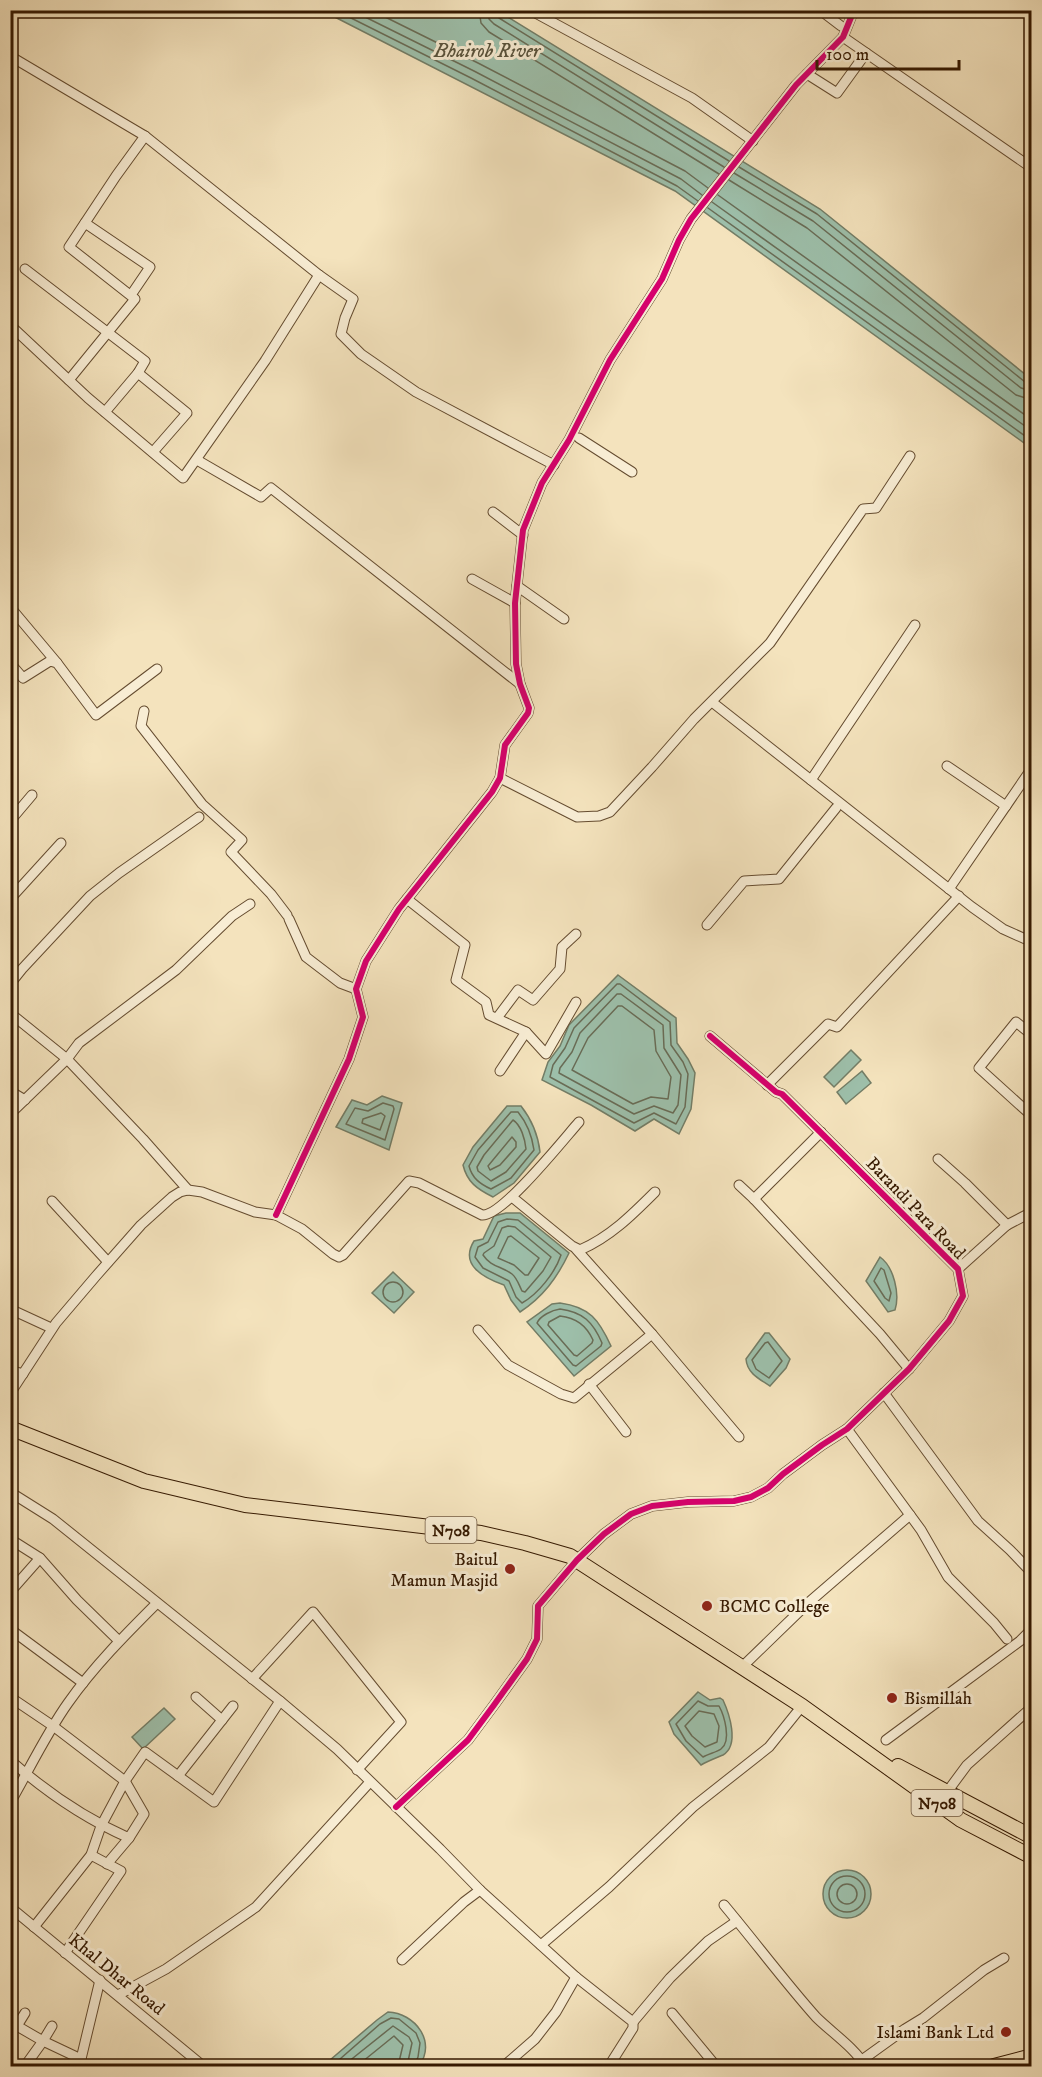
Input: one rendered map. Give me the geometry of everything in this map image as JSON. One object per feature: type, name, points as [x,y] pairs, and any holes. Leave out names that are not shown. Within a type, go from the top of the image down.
[{"type":"highway","name":"N708","points":[[10,1428],[144,1481],[245,1505],[481,1533],[525,1543],[577,1560],[802,1706],[961,1820],[1032,1857]]},
{"type":"highway","name":"N708","points":[[849,1739],[1032,1837]]},
{"type":"highway","points":[[994,2067],[1019,2063],[1032,2056]]},
{"type":"street","points":[[10,17],[14,10]]},
{"type":"street","points":[[530,10],[692,98],[753,141]]},
{"type":"street","points":[[820,10],[841,26]]},
{"type":"street","points":[[276,1215],[350,1059],[363,1017],[356,989],[366,961],[406,899],[492,792],[500,778],[505,745],[529,710],[519,684],[516,664],[515,603],[523,535],[543,483],[569,440],[610,360],[662,279],[691,219],[807,74],[843,37],[854,10]]},
{"type":"street","points":[[843,37],[1032,168]]},
{"type":"street","points":[[807,74],[837,93],[866,53]]},
{"type":"street","points":[[10,56],[145,136],[319,275],[353,299],[341,334],[361,354],[416,392],[554,465]]},
{"type":"street","points":[[69,380],[135,299],[69,247],[145,136]]},
{"type":"street","points":[[85,223],[150,267],[131,295]]},
{"type":"street","points":[[25,269],[145,361],[138,373],[105,412]]},
{"type":"street","points":[[10,326],[105,412],[183,478],[265,361],[319,275]]},
{"type":"street","points":[[138,373],[187,413],[153,452]]},
{"type":"street","points":[[579,438],[632,472]]},
{"type":"street","points":[[500,778],[577,817],[605,814],[652,767],[694,719],[770,643],[863,509],[876,508],[910,456]]},
{"type":"street","points":[[197,460],[261,497],[271,488],[519,684]]},
{"type":"street","points":[[493,512],[523,535]]},
{"type":"street","points":[[472,579],[515,603]]},
{"type":"street","points":[[517,586],[564,619]]},
{"type":"street","points":[[10,607],[57,663],[96,715],[157,669]]},
{"type":"street","points":[[811,780],[915,625]]},
{"type":"street","points":[[10,663],[23,678],[50,661],[57,663]]},
{"type":"street","points":[[712,702],[949,889],[1003,929],[1032,942]]},
{"type":"street","points":[[144,711],[141,726],[202,804],[242,840],[231,852],[271,894],[288,917],[306,957],[339,983],[356,989]]},
{"type":"street","points":[[947,766],[1006,806]]},
{"type":"street","points":[[949,889],[1032,768]]},
{"type":"street","points":[[10,821],[32,795]]},
{"type":"street","points":[[707,925],[744,881],[779,879],[836,808]]},
{"type":"street","points":[[10,984],[90,896],[199,817]]},
{"type":"street","points":[[10,898],[61,843]]},
{"type":"street","points":[[767,1084],[828,1023],[837,1027],[959,896]]},
{"type":"street","points":[[406,899],[465,945],[456,980],[486,1002],[489,1015],[526,1032],[546,1054],[576,1002]]},
{"type":"street","points":[[10,1114],[67,1059],[79,1043],[176,970],[232,916],[250,904]]},
{"type":"street","points":[[497,1018],[518,990],[533,1000],[560,969],[562,947],[576,934]]},
{"type":"street","points":[[10,1013],[67,1059],[188,1190]]},
{"type":"street","points":[[1032,1035],[1017,1022],[979,1068],[1032,1116]]},
{"type":"street","points":[[500,1071],[526,1032]]},
{"type":"street","name":"Barandi Para Road","points":[[396,1807],[468,1740],[527,1659],[537,1639],[538,1606],[577,1560],[604,1534],[631,1514],[652,1506],[688,1502],[734,1501],[751,1497],[768,1488],[791,1468],[846,1429],[909,1369],[949,1321],[963,1296],[958,1269],[782,1094],[710,1036]]},
{"type":"street","points":[[10,1091],[25,1100]]},
{"type":"street","points":[[10,1396],[56,1323],[141,1225],[172,1197],[188,1190],[202,1192],[255,1212],[276,1215],[302,1229],[339,1257],[409,1181],[419,1183],[485,1216],[512,1197],[579,1122]]},
{"type":"street","points":[[754,1199],[821,1132]]},
{"type":"street","points":[[938,1159],[965,1183],[1006,1226]]},
{"type":"street","points":[[739,1185],[874,1327],[909,1369]]},
{"type":"street","points":[[576,1249],[582,1249],[609,1234],[655,1192]]},
{"type":"street","points":[[512,1197],[576,1249],[739,1437]]},
{"type":"street","points":[[52,1201],[108,1262]]},
{"type":"street","points":[[958,1269],[1006,1226],[1032,1212]]},
{"type":"street","points":[[10,1309],[49,1327]]},
{"type":"street","points":[[478,1330],[508,1365],[561,1394],[574,1398],[652,1334]]},
{"type":"street","points":[[10,1370],[22,1374]]},
{"type":"street","points":[[589,1384],[626,1432]]},
{"type":"street","points":[[884,1393],[978,1521],[1032,1574]]},
{"type":"street","points":[[846,1429],[921,1530],[948,1577],[1007,1639]]},
{"type":"street","points":[[10,1492],[52,1519],[280,1701],[370,1782],[480,1890],[576,1977],[633,2022]]},
{"type":"street","points":[[742,1667],[807,1604],[910,1515]]},
{"type":"street","points":[[10,1539],[40,1558],[77,1600],[119,1641]]},
{"type":"street","points":[[10,1592],[40,1558]]},
{"type":"street","points":[[10,1803],[53,1726],[82,1683],[157,1603]]},
{"type":"street","points":[[252,1679],[313,1612],[401,1722],[357,1770]]},
{"type":"street","points":[[10,1629],[82,1683]]},
{"type":"street","points":[[886,1740],[1020,1641],[1032,1629]]},
{"type":"street","points":[[10,1697],[53,1726],[125,1781],[144,1814],[129,1838],[107,1864]]},
{"type":"street","points":[[196,1697],[222,1720]]},
{"type":"street","points":[[34,1927],[91,1855],[101,1826],[125,1781],[145,1752],[214,1802],[280,1701]]},
{"type":"street","points":[[178,1776],[233,1706]]},
{"type":"street","points":[[541,1945],[609,1887],[693,1807],[769,1747],[802,1706]]},
{"type":"street","points":[[947,1792],[967,1766],[1032,1707]]},
{"type":"street","points":[[10,1760],[101,1826],[129,1838]]},
{"type":"street","points":[[118,1995],[166,1969],[256,1907],[370,1782]]},
{"type":"street","points":[[65,1953],[121,1871],[91,1855]]},
{"type":"street","points":[[402,1960],[480,1890]]},
{"type":"street","points":[[724,1905],[808,2008],[864,2063],[905,2028],[923,2018],[984,1970],[1004,1958]]},
{"type":"street","name":"Khal Dhar Road","points":[[10,1907],[203,2067]]},
{"type":"street","points":[[609,2067],[633,2028],[633,2022],[670,1978],[708,1941],[738,1921]]},
{"type":"street","points":[[508,2065],[528,2047],[549,2021],[576,1977]]},
{"type":"street","points":[[26,2013],[17,2026],[82,2063],[100,1980]]},
{"type":"street","points":[[672,2013],[716,2067]]},
{"type":"street","points":[[25,2067],[52,2026]]},
{"type":"water","name":"Bhairob River","points":[[323,11],[498,11],[820,209],[1031,379],[1031,448],[675,191]]},
{"type":"water","points":[[618,975],[676,1018],[677,1043],[695,1073],[691,1109],[679,1134],[654,1119],[635,1131],[542,1080],[548,1062],[560,1046],[569,1025]]},
{"type":"water","points":[[851,1050],[861,1060],[834,1087],[824,1077]]},
{"type":"water","points":[[862,1071],[871,1083],[846,1104],[837,1092]]},
{"type":"water","points":[[382,1096],[402,1103],[389,1150],[336,1127],[352,1100],[367,1105]]},
{"type":"water","points":[[507,1106],[521,1106],[525,1111],[536,1133],[540,1152],[514,1183],[493,1197],[474,1184],[467,1176],[463,1165],[473,1147]]},
{"type":"water","points":[[520,1213],[569,1253],[549,1286],[520,1312],[504,1285],[482,1274],[472,1264],[470,1257],[470,1249],[474,1241],[483,1239],[494,1216]]},
{"type":"water","points":[[880,1257],[889,1267],[895,1281],[897,1296],[895,1310],[888,1312],[866,1281]]},
{"type":"water","points":[[393,1272],[414,1292],[394,1313],[372,1293]]},
{"type":"water","points":[[560,1303],[579,1308],[592,1316],[598,1322],[611,1346],[574,1376],[527,1322],[552,1304]]},
{"type":"water","points":[[765,1333],[769,1333],[790,1359],[786,1368],[770,1386],[751,1372],[746,1359]]},
{"type":"water","points":[[698,1692],[710,1700],[720,1698],[723,1700],[732,1729],[731,1744],[728,1750],[723,1755],[701,1765],[674,1734],[669,1722]]},
{"type":"water","points":[[164,1708],[175,1719],[143,1749],[132,1737]]},
{"type":"water","points":[[847,1870],[864,1877],[871,1894],[864,1911],[847,1918],[830,1911],[823,1894],[830,1877]]},
{"type":"water","points":[[388,2012],[407,2017],[420,2030],[426,2048],[419,2066],[323,2066],[377,2020]]},
{"type":"cycle path","points":[[276,1215],[349,1059],[363,1017],[356,989],[366,961],[399,909],[492,792],[500,778],[505,745],[528,713],[529,708],[520,684],[516,664],[515,603],[523,530],[542,483],[569,440],[610,360],[662,279],[691,219],[796,85],[843,37],[854,10]]},
{"type":"cycle path","points":[[396,1807],[468,1740],[527,1659],[537,1639],[538,1606],[577,1560],[604,1534],[631,1514],[652,1506],[688,1502],[734,1501],[751,1497],[768,1488],[783,1474],[847,1429],[909,1369],[949,1321],[963,1296],[958,1269],[782,1094],[776,1092],[710,1036]]},
{"type":"place","name":"Baitul Mamun Masjid","points":[[510,1569]]},
{"type":"place","name":"BCMC College","points":[[707,1606]]},
{"type":"place","name":"Bismillah","points":[[892,1698]]},
{"type":"place","name":"Islami Bank Ltd","points":[[1006,2032]]}]
